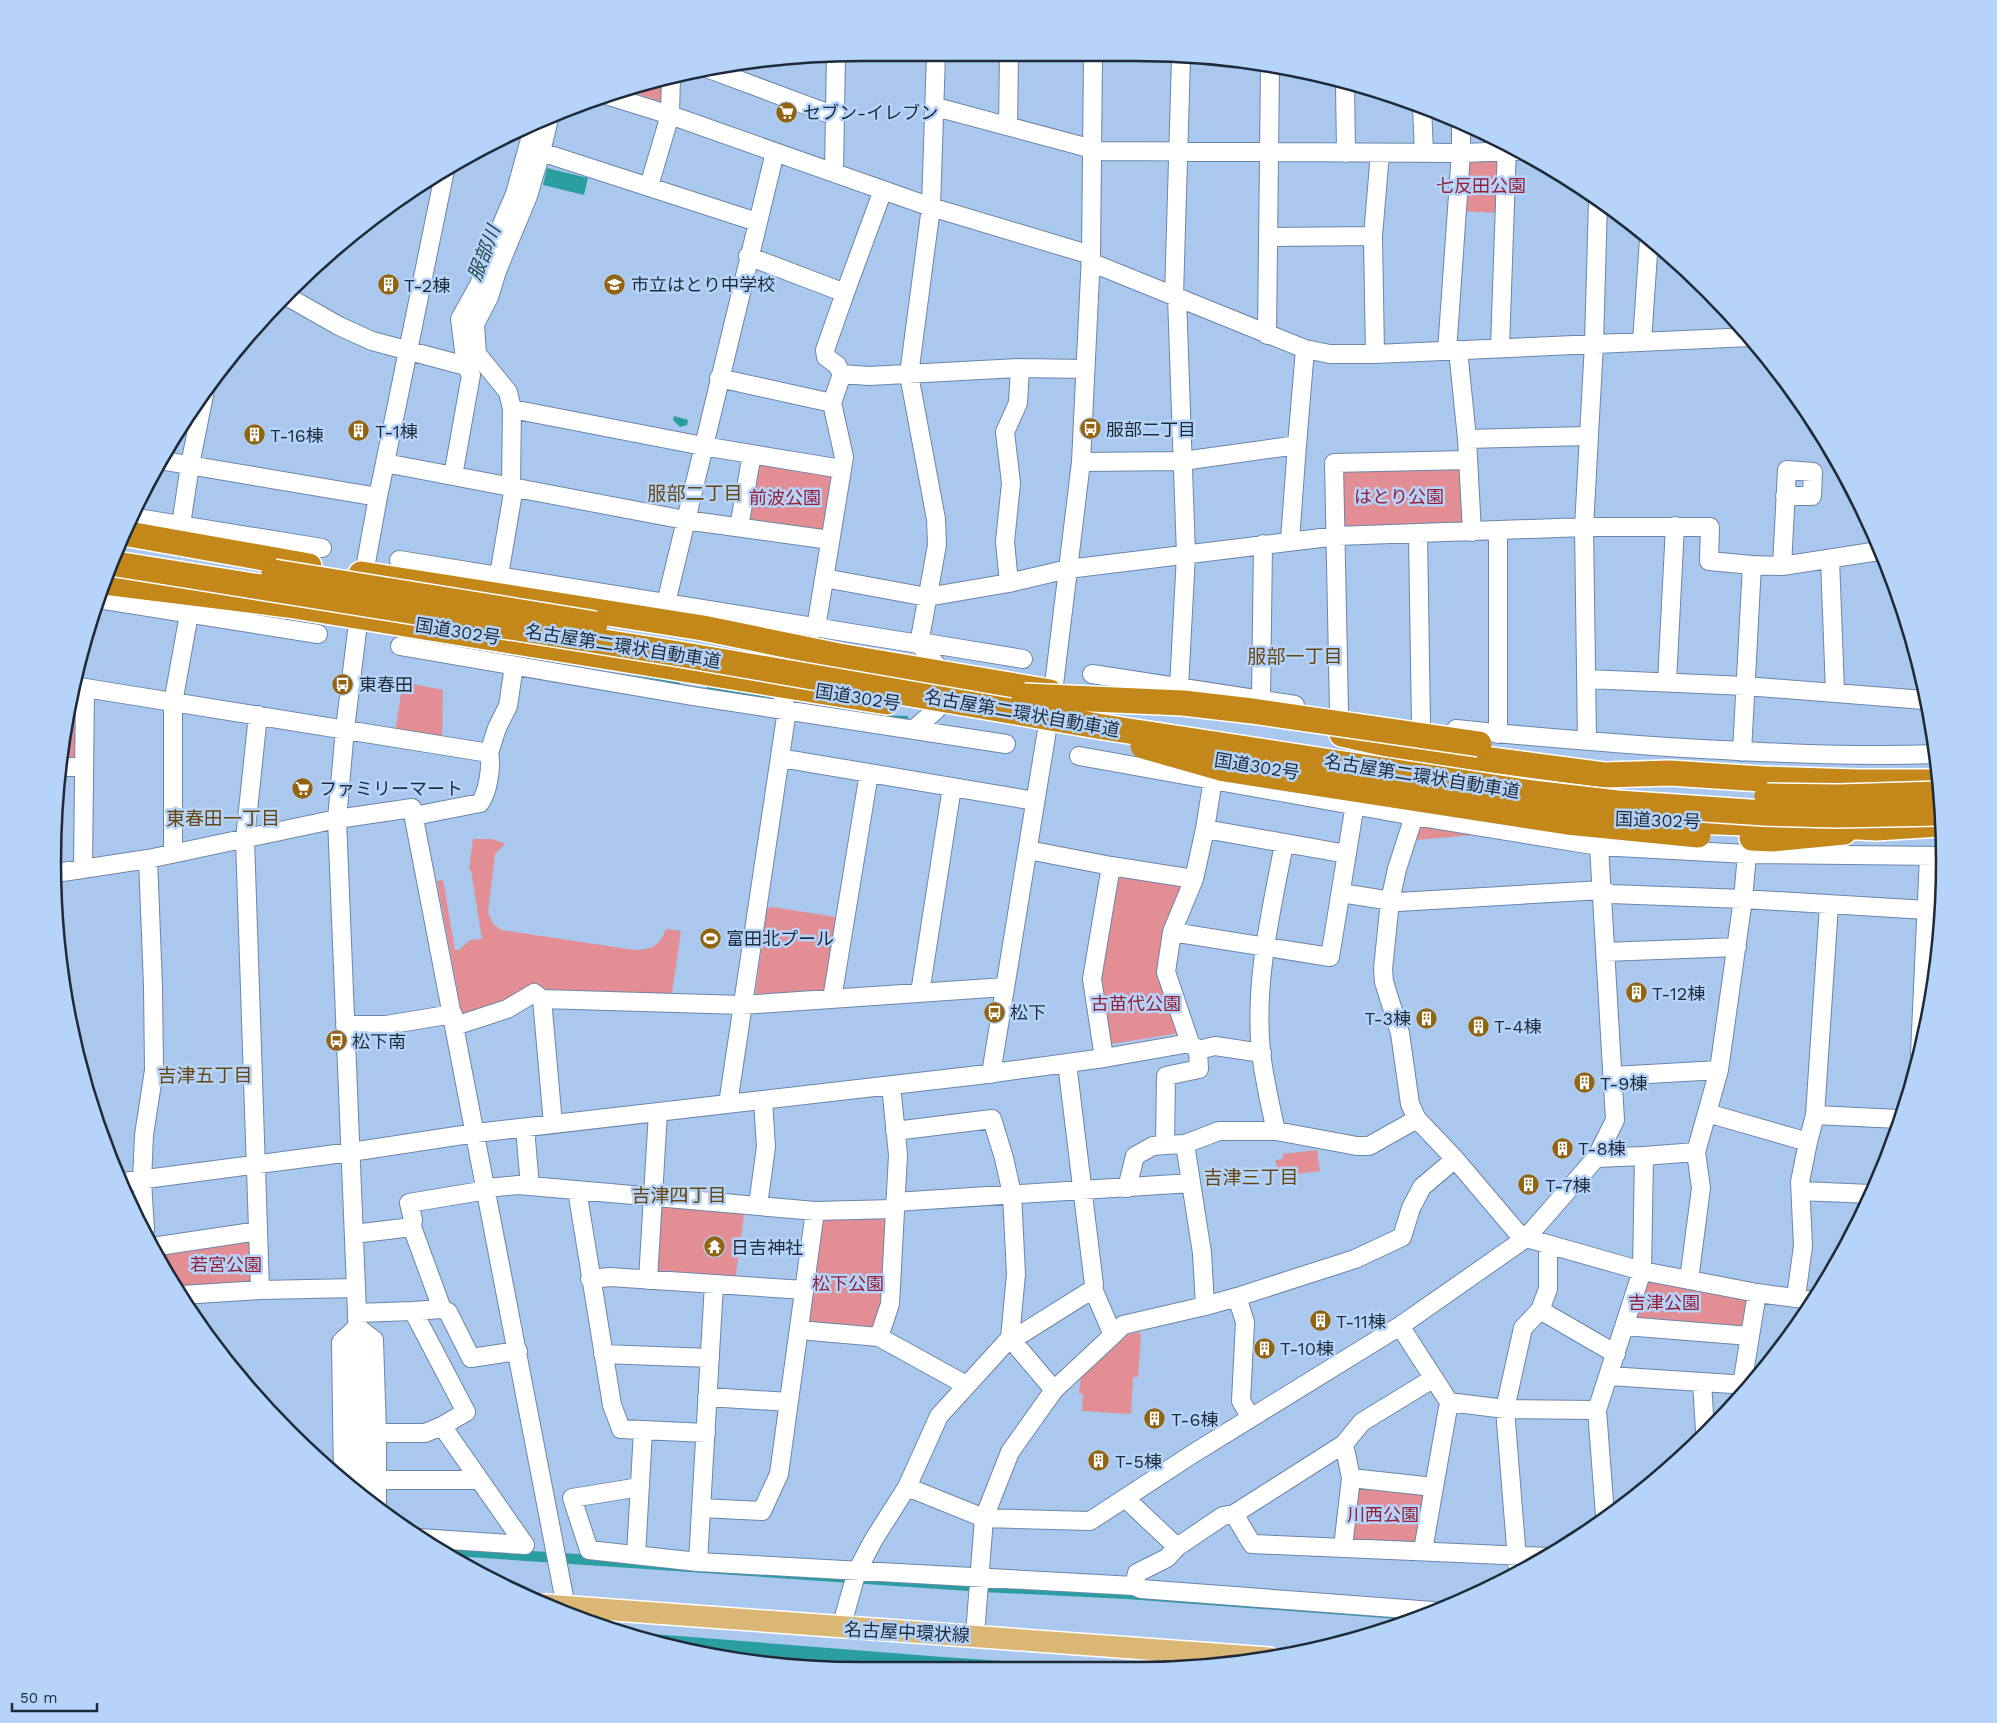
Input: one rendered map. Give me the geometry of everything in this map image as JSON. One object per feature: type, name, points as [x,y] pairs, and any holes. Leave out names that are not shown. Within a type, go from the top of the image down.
[{"type":"highway","points":[[132,534],[250,546],[364,574],[703,628],[839,656],[1052,693],[1273,718],[1409,749],[1604,775],[1670,773],[1762,779],[1931,782]]},
{"type":"highway","name":"名古屋第二環状自動車道","points":[[125,548],[443,598],[1035,712],[1552,779],[1695,793],[1839,797],[1932,793]]},
{"type":"highway","name":"名古屋第二環状自動車道","points":[[119,564],[1532,793],[1617,803],[1764,813],[1836,815],[1934,813]]},
{"type":"highway","name":"国道302号","points":[[112,583],[358,616],[936,710],[1035,712],[1214,773],[1508,806],[1590,818],[1691,827]]},
{"type":"highway","points":[[1035,712],[1191,704],[1488,739],[1670,773]]},
{"type":"highway","points":[[1035,712],[1224,769],[1567,822],[1691,827],[1773,839],[1816,836],[1876,828],[1935,824]]},
{"type":"highway","points":[[1764,813],[1830,819],[1934,819]]},
{"type":"main road","name":"名古屋中環状線","points":[[573,1608],[728,1622],[967,1635],[1235,1655]]},
{"type":"street","points":[[936,61],[936,108],[931,207],[909,375],[936,519],[937,544],[919,644],[943,673]]},
{"type":"street","points":[[1008,126],[1009,61]]},
{"type":"street","points":[[991,1074],[1035,801],[1035,712],[1052,693],[1081,462],[1090,258],[1093,61]]},
{"type":"street","points":[[834,173],[836,62]]},
{"type":"street","points":[[1178,687],[1186,555],[1175,296],[1182,63]]},
{"type":"street","points":[[1267,335],[1270,73]]},
{"type":"street","points":[[722,74],[835,116]]},
{"type":"street","points":[[649,186],[670,115],[671,85]]},
{"type":"street","points":[[1345,90],[1346,152]]},
{"type":"street","points":[[620,99],[931,207],[1090,258],[1267,335],[1306,349],[1330,354],[1375,354],[1740,337]]},
{"type":"street","points":[[936,108],[1092,150],[1179,153],[1461,153],[1500,150]]},
{"type":"street","points":[[1422,115],[1424,152]]},
{"type":"street","points":[[470,358],[475,324],[489,297],[497,271],[528,196],[542,152],[548,125]]},
{"type":"street","points":[[1461,131],[1452,350],[1467,439],[1472,532]]},
{"type":"street","points":[[453,476],[471,375],[470,358],[460,319],[479,285],[489,254],[515,194],[532,133]]},
{"type":"street","points":[[542,152],[757,222]]},
{"type":"street","points":[[666,603],[774,152]]},
{"type":"street","points":[[1375,354],[1373,236],[1380,153]]},
{"type":"street","points":[[1500,348],[1511,155]]},
{"type":"street","points":[[359,1484],[356,1288],[337,819],[345,729],[364,574],[378,496],[443,179]]},
{"type":"street","points":[[816,628],[844,457],[832,403],[842,374],[837,365],[826,357],[825,350],[844,292],[883,190]]},
{"type":"street","points":[[1587,741],[1584,526],[1594,344],[1598,209]]},
{"type":"street","points":[[1268,237],[1373,236]]},
{"type":"street","points":[[1642,342],[1648,247]]},
{"type":"street","points":[[748,256],[844,292]]},
{"type":"street","points":[[293,300],[372,341],[409,351],[470,358],[492,375],[508,392],[512,409],[508,486],[499,576]]},
{"type":"street","points":[[1290,540],[1306,349]]},
{"type":"street","points":[[842,374],[869,376],[1020,368],[1085,369]]},
{"type":"street","points":[[1009,583],[1005,542],[1010,484],[1005,432],[1018,403],[1020,368]]},
{"type":"street","points":[[719,378],[832,403]]},
{"type":"street","points":[[512,409],[703,446],[842,469]]},
{"type":"street","points":[[181,525],[201,410]]},
{"type":"street","points":[[1467,439],[1589,436]]},
{"type":"street","points":[[1081,462],[1183,461],[1297,445]]},
{"type":"street","points":[[739,527],[752,454]]},
{"type":"street","points":[[1339,712],[1337,536],[1334,463],[1468,460]]},
{"type":"street","points":[[168,461],[378,496]]},
{"type":"street","points":[[385,463],[685,520],[830,540]]},
{"type":"street","points":[[1782,566],[1785,496]]},
{"type":"street","points":[[139,518],[181,525],[250,546],[322,548]]},
{"type":"street","points":[[824,578],[927,597],[1009,583],[1068,569],[1290,540],[1337,536],[1498,531],[1584,526],[1710,527],[1709,561],[1752,565],[1782,566],[1874,552]]},
{"type":"street","points":[[1667,682],[1675,526]]},
{"type":"street","points":[[1488,739],[1498,531]]},
{"type":"street","points":[[1418,534],[1421,725]]},
{"type":"street","points":[[1261,700],[1263,544]]},
{"type":"street","points":[[1830,559],[1836,692]]},
{"type":"street","points":[[399,560],[816,628],[1023,659]]},
{"type":"street","points":[[1742,752],[1752,565]]},
{"type":"street","points":[[452,588],[479,572]]},
{"type":"street","points":[[174,852],[173,703],[197,615],[227,597]]},
{"type":"street","points":[[105,600],[318,634]]},
{"type":"street","points":[[692,696],[703,628]]},
{"type":"street","points":[[400,646],[692,696],[1006,744]]},
{"type":"street","points":[[414,816],[480,803],[484,798],[491,759],[489,753],[497,728],[508,706],[514,666]]},
{"type":"street","points":[[1092,674],[1421,725],[1488,739],[1587,741],[1742,752],[1869,756],[1928,752]]},
{"type":"street","points":[[1587,679],[1745,686],[1919,700]]},
{"type":"street","points":[[728,1104],[786,710],[778,684]]},
{"type":"street","points":[[81,687],[489,753]]},
{"type":"street","points":[[79,695],[84,767],[83,869]]},
{"type":"street","points":[[1202,710],[1227,696]]},
{"type":"street","points":[[913,730],[936,710]]},
{"type":"street","points":[[258,715],[245,840],[260,1290]]},
{"type":"street","points":[[1648,745],[1670,773]]},
{"type":"street","points":[[1079,756],[1214,773],[1414,816],[1600,846],[1747,854],[1935,856],[1934,909],[1928,972]]},
{"type":"street","points":[[780,758],[1035,801]]},
{"type":"street","points":[[67,767],[84,767]]},
{"type":"street","points":[[832,999],[869,773]]},
{"type":"street","points":[[1165,1145],[1166,1076],[1199,1069],[1194,1046],[1166,972],[1172,932],[1194,879],[1205,829],[1214,773]]},
{"type":"street","points":[[920,993],[952,787]]},
{"type":"street","points":[[1172,932],[1330,957],[1355,804]]},
{"type":"street","points":[[1508,806],[1534,835]]},
{"type":"street","points":[[61,872],[148,859],[337,819],[412,808],[487,1189],[566,1605]]},
{"type":"street","points":[[1414,816],[1397,869],[1390,901],[1383,969],[1384,982],[1400,1033],[1410,1104],[1417,1119],[1516,1232],[1526,1238],[1548,1245],[1642,1271],[1757,1293],[1803,1298],[1800,1182],[1808,1142],[1816,1115],[1829,905]]},
{"type":"street","points":[[1659,848],[1691,827]]},
{"type":"street","points":[[1205,829],[1347,854]]},
{"type":"street","points":[[1276,1131],[1265,1081],[1260,997],[1264,946],[1284,844]]},
{"type":"street","points":[[907,1486],[984,1518],[1090,1521],[1400,1326],[1526,1238],[1596,1158],[1615,1120],[1600,846]]},
{"type":"street","points":[[1028,850],[1194,879]]},
{"type":"street","points":[[1689,1280],[1701,1188],[1696,1152],[1720,1070],[1743,899],[1747,854]]},
{"type":"street","points":[[144,1215],[142,1181],[144,1135],[154,1070],[148,859]]},
{"type":"street","points":[[1104,1058],[1092,979],[1111,866]]},
{"type":"street","points":[[1341,893],[1398,902],[1602,890],[1611,894],[1934,909]]},
{"type":"street","points":[[1605,952],[1736,948]]},
{"type":"street","points":[[345,1025],[386,1025],[454,1020],[507,1010],[534,993],[542,999],[742,1005],[1005,987]]},
{"type":"street","points":[[542,999],[553,1124]]},
{"type":"street","points":[[128,1182],[553,1124],[991,1074],[1194,1046],[1215,1046],[1262,1053]]},
{"type":"street","points":[[1068,1063],[1093,1289],[1112,1335]]},
{"type":"street","points":[[1612,1076],[1720,1070]]},
{"type":"street","points":[[879,1337],[890,1304],[898,1155],[891,1085]]},
{"type":"street","points":[[758,1205],[766,1147],[764,1100]]},
{"type":"street","points":[[648,1280],[658,1112]]},
{"type":"street","points":[[1707,1113],[1808,1142]]},
{"type":"street","points":[[1816,1115],[1893,1119]]},
{"type":"street","points":[[895,1131],[992,1119],[1004,1158],[1012,1194],[1016,1274],[1011,1339],[1054,1390]]},
{"type":"street","points":[[1127,1188],[1135,1156],[1153,1146],[1185,1144],[1219,1131],[1276,1131],[1357,1146],[1369,1146],[1417,1119]]},
{"type":"street","points":[[525,1128],[530,1186]]},
{"type":"street","points":[[1185,1144],[1202,1253],[1205,1306]]},
{"type":"street","points":[[1596,1158],[1696,1152]]},
{"type":"street","points":[[1605,1509],[1597,1410],[1642,1271],[1644,1156]]},
{"type":"street","points":[[728,1622],[740,1616],[804,1614],[934,1628],[967,1635],[978,1585],[984,1518],[1010,1452],[1054,1390],[1123,1325],[1237,1297],[1355,1259],[1402,1237],[1411,1208],[1422,1187],[1454,1159]]},
{"type":"street","points":[[442,1309],[412,1227],[414,1220],[409,1203],[518,1185],[815,1211],[894,1206],[1012,1194],[1191,1183]]},
{"type":"street","points":[[577,1190],[612,1405],[621,1429],[706,1433]]},
{"type":"street","points":[[1801,1191],[1863,1194]]},
{"type":"street","points":[[701,1508],[762,1511],[779,1474],[815,1211]]},
{"type":"street","points":[[354,1234],[412,1227]]},
{"type":"street","points":[[159,1245],[258,1231]]},
{"type":"street","points":[[1234,1514],[1252,1544],[1423,1550],[1517,1564],[1505,1409],[1523,1328],[1540,1310],[1548,1289],[1548,1245]]},
{"type":"street","points":[[590,1279],[610,1277],[804,1290]]},
{"type":"street","points":[[698,1562],[714,1284]]},
{"type":"street","points":[[189,1295],[260,1290],[356,1288]]},
{"type":"street","points":[[844,1617],[855,1577],[874,1539],[907,1486],[939,1416],[1011,1339],[1093,1289]]},
{"type":"street","points":[[1746,1378],[1757,1293]]},
{"type":"street","points":[[1237,1297],[1245,1322],[1241,1401],[1251,1418]]},
{"type":"street","points":[[343,1470],[341,1342],[357,1320],[413,1311],[442,1309],[448,1312],[471,1358],[518,1350]]},
{"type":"street","points":[[1540,1310],[1616,1354]]},
{"type":"street","points":[[377,1433],[425,1433],[442,1426],[466,1412],[413,1311]]},
{"type":"street","points":[[357,1320],[374,1340],[377,1498]]},
{"type":"street","points":[[1400,1326],[1449,1402],[1423,1550]]},
{"type":"street","points":[[1624,1326],[1750,1336]]},
{"type":"street","points":[[799,1330],[879,1337],[966,1385]]},
{"type":"street","points":[[603,1354],[710,1358]]},
{"type":"street","points":[[1609,1376],[1741,1385]]},
{"type":"street","points":[[1134,1586],[1137,1573],[1167,1558],[1177,1547],[1223,1516],[1234,1514],[1344,1444],[1362,1422],[1434,1378]]},
{"type":"street","points":[[1702,1382],[1705,1423]]},
{"type":"street","points":[[707,1397],[789,1402]]},
{"type":"street","points":[[1449,1402],[1505,1409],[1597,1410]]},
{"type":"street","points":[[436,1539],[525,1545],[442,1426]]},
{"type":"street","points":[[636,1555],[643,1431]]},
{"type":"street","points":[[1343,1547],[1351,1478],[1344,1444]]},
{"type":"street","points":[[1351,1478],[1434,1487]]},
{"type":"street","points":[[377,1480],[480,1480]]},
{"type":"street","points":[[640,1487],[572,1498],[589,1550],[855,1577],[978,1585],[1134,1586],[1141,1589],[1420,1609]]},
{"type":"street","points":[[1125,1498],[1177,1547]]},
{"type":"green space","points":[[666,86],[665,98],[659,101],[638,94]]},
{"type":"green space","name":"七反田公園","points":[[1498,156],[1498,213],[1461,211],[1463,157]]},
{"type":"green space","name":"前波公園","points":[[754,463],[835,473],[827,532],[746,522]]},
{"type":"green space","name":"はとり公園","points":[[1460,465],[1467,520],[1463,525],[1342,528],[1341,466]]},
{"type":"green space","points":[[403,682],[443,690],[442,740],[395,732]]},
{"type":"green space","points":[[78,701],[78,761],[68,762]]},
{"type":"green space","points":[[1425,827],[1474,835],[1416,840],[1420,828]]},
{"type":"green space","points":[[473,839],[492,839],[505,844],[495,854],[488,912],[493,924],[501,930],[634,950],[654,946],[664,935],[666,929],[681,931],[671,999],[545,995],[463,1021],[437,881],[443,880],[455,950],[459,950],[470,940],[482,939],[471,870],[469,870]]},
{"type":"green space","name":"古苗代公園","points":[[1115,875],[1184,881],[1167,931],[1179,1033],[1111,1044],[1108,1042],[1097,979]]},
{"type":"green space","points":[[772,907],[836,917],[839,921],[825,994],[755,996],[767,909]]},
{"type":"green space","points":[[1934,919],[1928,969],[1931,920]]},
{"type":"green space","points":[[1317,1150],[1320,1171],[1280,1176],[1275,1160],[1283,1159],[1283,1154]]},
{"type":"green space","points":[[658,1204],[745,1208],[735,1281],[655,1271]]},
{"type":"green space","name":"松下公園","points":[[889,1217],[884,1309],[872,1330],[809,1326],[805,1320],[818,1218]]},
{"type":"green space","name":"若宮公園","points":[[249,1238],[255,1282],[185,1288],[163,1253]]},
{"type":"green space","name":"吉津公園","points":[[1646,1280],[1750,1301],[1745,1328],[1637,1322],[1633,1317]]},
{"type":"green space","points":[[1139,1332],[1141,1335],[1138,1377],[1133,1377],[1131,1414],[1082,1411],[1083,1394],[1079,1393],[1081,1377],[1126,1335]]},
{"type":"green space","name":"川西公園","points":[[1355,1485],[1427,1494],[1415,1545],[1352,1542]]},
{"type":"shaded area","points":[[547,168],[588,178],[584,195],[543,185]]},
{"type":"shaded area","points":[[674,416],[688,420],[687,425],[680,427],[673,420]]},
{"type":"shaded area","points":[[617,669],[649,673],[680,682],[680,685],[617,672]]},
{"type":"shaded area","points":[[707,686],[771,697],[770,701],[706,691]]},
{"type":"shaded area","points":[[828,706],[876,715],[908,716],[908,720],[827,711]]},
{"type":"shaded area","points":[[445,1545],[1412,1612],[1394,1619],[1126,1599],[983,1592],[464,1557]]},
{"type":"shaded area","points":[[654,1634],[1019,1662],[809,1660],[757,1655],[705,1646]]},
{"type":"place","name":"セブン-イレブン","points":[[787,112]]},
{"type":"place","name":"市立はとり中学校","points":[[615,284]]},
{"type":"place","name":"T-2棟","points":[[388,285]]},
{"type":"place","name":"服部二丁目","points":[[1090,429]]},
{"type":"place","name":"T-1棟","points":[[359,431]]},
{"type":"place","name":"T-16棟","points":[[254,435]]},
{"type":"place","name":"東春田","points":[[343,684]]},
{"type":"place","name":"ファミリーマート","points":[[303,788]]},
{"type":"place","name":"富田北プール","points":[[710,938]]},
{"type":"place","name":"T-12棟","points":[[1636,993]]},
{"type":"place","name":"松下","points":[[994,1012]]},
{"type":"place","name":"T-3棟","points":[[1427,1018]]},
{"type":"place","name":"T-4棟","points":[[1478,1026]]},
{"type":"place","name":"松下南","points":[[336,1041]]},
{"type":"place","name":"T-9棟","points":[[1584,1083]]},
{"type":"place","name":"T-8棟","points":[[1562,1148]]},
{"type":"place","name":"T-7棟","points":[[1529,1185]]},
{"type":"place","name":"日吉神社","points":[[715,1247]]},
{"type":"place","name":"T-11棟","points":[[1320,1321]]},
{"type":"place","name":"T-10棟","points":[[1264,1348]]},
{"type":"place","name":"T-6棟","points":[[1155,1419]]},
{"type":"place","name":"T-5棟","points":[[1099,1461]]},
{"type":"district","name":"服部二丁目","points":[[695,493]]},
{"type":"district","name":"服部一丁目","points":[[1295,656]]},
{"type":"district","name":"東春田一丁目","points":[[223,818]]},
{"type":"district","name":"吉津五丁目","points":[[205,1075]]},
{"type":"district","name":"吉津三丁目","points":[[1251,1177]]},
{"type":"district","name":"吉津四丁目","points":[[679,1195]]},
{"type":"water label","name":"服部川","points":[[484,253]]}]
